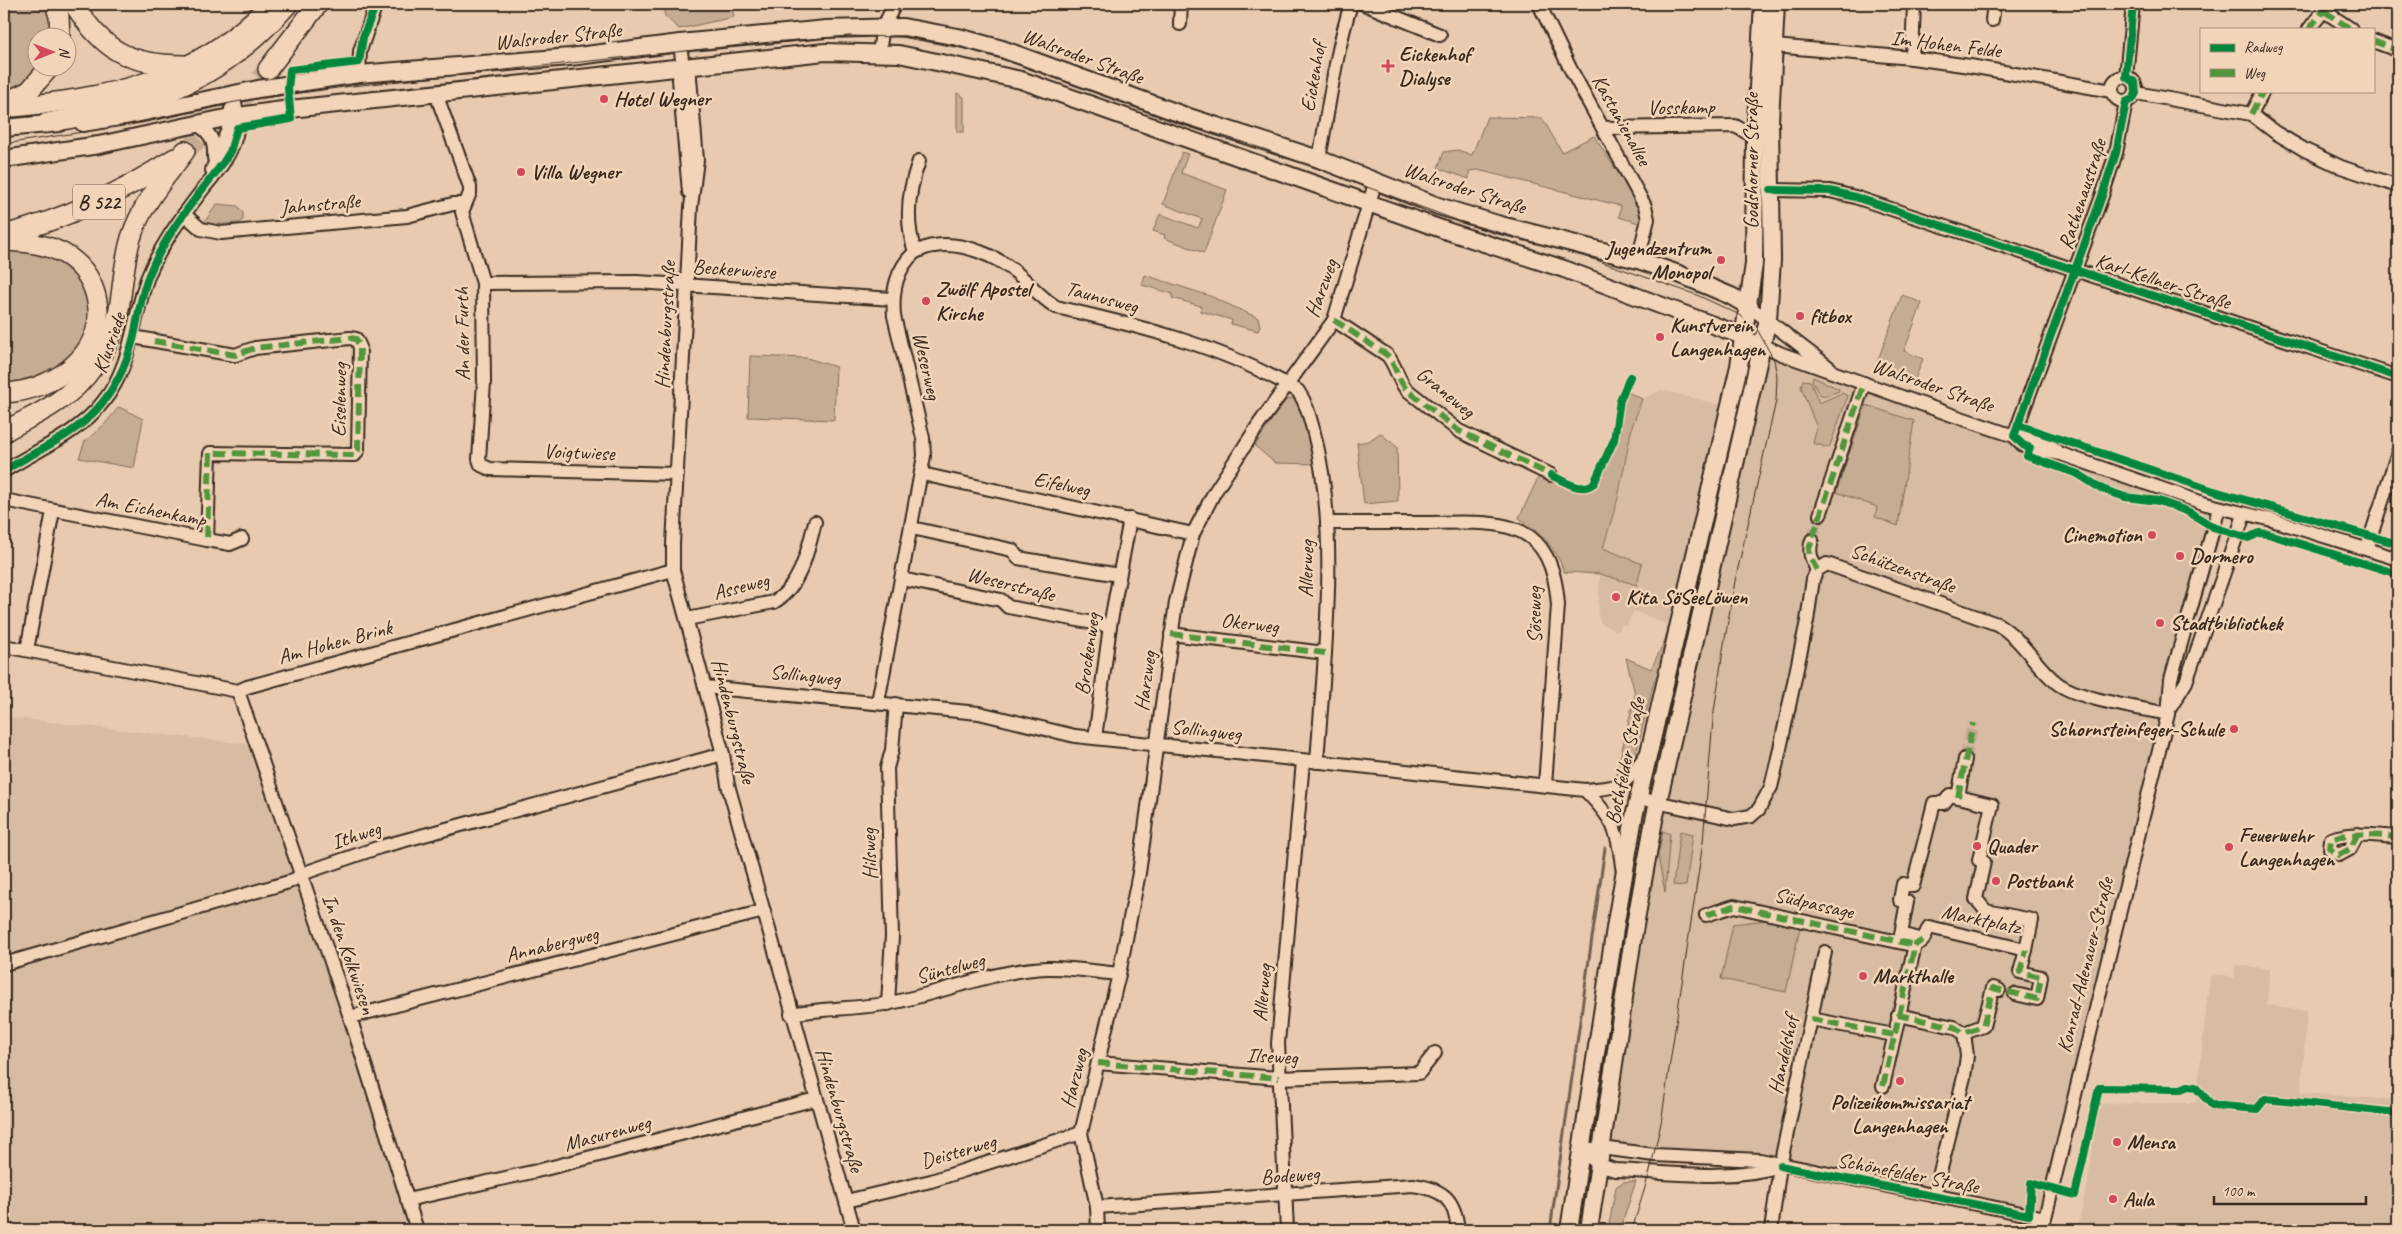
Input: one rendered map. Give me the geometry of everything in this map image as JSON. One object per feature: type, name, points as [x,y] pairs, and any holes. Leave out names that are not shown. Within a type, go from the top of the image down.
[{"type":"highway","points":[[55,4],[59,16],[60,28]]},
{"type":"highway","points":[[74,4],[88,26],[100,39],[128,57],[157,65],[190,65]]},
{"type":"highway","points":[[4,108],[112,94],[156,80],[190,65],[232,37],[270,4]]},
{"type":"highway","points":[[47,123],[135,105],[189,84],[240,51],[288,4]]},
{"type":"highway","points":[[268,69],[318,4]]},
{"type":"highway","points":[[4,104],[30,91],[41,78]]},
{"type":"highway","name":"B 522","points":[[4,235],[63,217],[111,196],[185,151],[146,203],[138,220],[126,259],[113,330],[95,364],[73,390],[56,403],[4,432]]},
{"type":"highway","points":[[4,241],[38,244],[72,258],[84,270],[92,284],[98,300],[99,316],[92,344],[74,366],[46,383],[28,389],[4,393]]},
{"type":"main road","name":"Godshorner Straße","points":[[1750,307],[1754,264],[1755,137],[1764,4]]},
{"type":"main road","name":"Godshorner Straße","points":[[1768,319],[1772,260],[1770,121],[1776,4]]},
{"type":"main road","name":"Walsroder Straße","points":[[4,128],[47,123],[77,124],[138,114],[233,94],[359,74],[570,57],[680,43],[826,29],[884,27],[930,31],[1002,49],[1183,115],[1319,159],[1467,215],[1638,260],[1710,286],[1750,307]]},
{"type":"main road","name":"Walsroder Straße","points":[[4,159],[130,139],[234,116],[438,92],[825,52],[879,52],[930,59],[1021,80],[1368,203],[1571,271],[1744,337]]},
{"type":"main road","name":"Bothfelder Straße","points":[[1569,1230],[1623,877],[1638,798],[1740,366],[1750,307]]},
{"type":"main road","name":"Bothfelder Straße","points":[[1589,1230],[1634,931],[1658,802],[1768,319]]},
{"type":"street","points":[[359,74],[360,51],[376,4]]},
{"type":"street","points":[[879,52],[884,27],[895,4]]},
{"type":"street","points":[[1180,24],[1181,4]]},
{"type":"street","name":"Eickenhof","points":[[1319,159],[1332,76],[1341,36],[1351,4]]},
{"type":"street","points":[[1364,4],[1440,35]]},
{"type":"street","name":"Kastanienallee","points":[[1539,4],[1570,68],[1604,128],[1648,215],[1638,260]]},
{"type":"street","points":[[1912,58],[1914,4]]},
{"type":"street","points":[[1992,20],[1994,4]]},
{"type":"street","points":[[2126,76],[2133,4]]},
{"type":"street","points":[[2310,28],[2326,7],[2350,28]]},
{"type":"street","points":[[2374,41],[2394,50]]},
{"type":"street","name":"Hindenburgstraße","points":[[680,43],[684,68],[690,78],[696,142],[696,173],[691,207],[673,570],[706,687],[723,754],[728,784],[791,1014],[822,1114],[854,1230]]},
{"type":"street","name":"Im Hohen Felde","points":[[1774,46],[1912,58],[1980,67],[2112,91]]},
{"type":"street","points":[[2126,76],[2135,82],[2136,93],[2133,99],[2126,102],[2117,99],[2112,91],[2115,80],[2126,76]]},
{"type":"street","name":"An der Furth","points":[[438,92],[439,102],[470,187],[470,194],[462,212],[483,283],[484,382],[478,459],[481,465]]},
{"type":"street","points":[[2251,114],[2262,92]]},
{"type":"street","points":[[2136,93],[2251,114],[2276,133],[2305,150],[2341,167],[2398,186]]},
{"type":"street","name":"Klusriede","points":[[4,471],[68,433],[93,413],[104,400],[121,372],[133,337],[147,279],[164,244],[230,152],[236,135],[233,94]]},
{"type":"street","name":"Rathenaustraße","points":[[2014,436],[2116,153],[2126,102]]},
{"type":"street","name":"Klusriede","points":[[204,188],[234,116]]},
{"type":"street","name":"Klusriede","points":[[196,124],[209,133],[214,142],[214,164]]},
{"type":"street","name":"Vosskamp","points":[[1604,128],[1735,126],[1755,137]]},
{"type":"street","points":[[915,252],[910,234],[908,211],[919,161]]},
{"type":"street","name":"Harzweg","points":[[1098,1230],[1098,1207],[1080,1133],[1120,974],[1140,873],[1171,634],[1181,578],[1193,534],[1229,467],[1334,320],[1347,283],[1376,180]]},
{"type":"street","name":"Karl-Kellner-Straße","points":[[1771,190],[1830,191],[1854,197],[2398,377]]},
{"type":"street","name":"Jahnstraße","points":[[184,214],[201,229],[221,233],[407,216],[453,204],[464,204]]},
{"type":"street","name":"Taunusweg","points":[[915,252],[935,245],[958,247],[991,256],[1011,268],[1046,301],[1056,307],[1128,324],[1205,347],[1288,385]]},
{"type":"street","name":"Weserweg","points":[[878,702],[922,474],[923,438],[894,316],[893,299],[898,274],[904,261],[915,252]]},
{"type":"street","name":"Beckerwiese","points":[[483,283],[595,281],[893,299]]},
{"type":"street","name":"Walsroder Straße","points":[[1750,307],[1838,374]]},
{"type":"street","name":"Graneweg","points":[[1334,320],[1387,355],[1394,362],[1400,381],[1406,389],[1459,431],[1551,475]]},
{"type":"street","name":"Eiselenweg","points":[[133,337],[235,355],[255,348],[350,338],[356,340],[360,347],[358,450],[356,455],[210,453],[206,540]]},
{"type":"street","name":"Walsroder Straße","points":[[1744,337],[1838,374],[2014,436],[2022,446],[2061,454],[2219,508],[2272,520],[2398,559]]},
{"type":"street","points":[[1820,515],[1864,383]]},
{"type":"street","name":"Allerweg","points":[[1288,385],[1298,391],[1305,401],[1320,459],[1327,524],[1325,652],[1317,762]]},
{"type":"street","points":[[2367,548],[2398,452]]},
{"type":"street","name":"Voigtwiese","points":[[481,465],[490,469],[677,474]]},
{"type":"street","name":"Eifelweg","points":[[922,474],[1193,534]]},
{"type":"street","name":"Am Eichenkamp","points":[[4,500],[230,544],[242,539]]},
{"type":"street","name":"Konrad-Adenauer-Straße","points":[[2043,1224],[2168,712],[2170,679],[2219,508]]},
{"type":"street","points":[[27,650],[53,511]]},
{"type":"street","name":"Konrad-Adenauer-Straße","points":[[2168,712],[2186,682],[2244,515]]},
{"type":"street","name":"Brockenweg","points":[[1095,738],[1110,626],[1130,519]]},
{"type":"street","name":"Asseweg","points":[[687,619],[774,602],[781,598],[802,568],[815,522]]},
{"type":"street","name":"Söseweg","points":[[1327,524],[1490,522],[1518,530],[1540,547],[1551,566],[1557,587],[1558,605],[1545,785]]},
{"type":"street","points":[[912,528],[1012,550],[1018,558],[1119,575]]},
{"type":"street","points":[[1812,540],[1809,549],[1810,557],[1817,570]]},
{"type":"street","name":"Schützenstraße","points":[[1638,798],[1734,819],[1751,816],[1765,800],[1771,787],[1778,758],[1805,630],[1813,578],[1821,566],[1832,564],[1997,624],[2018,638],[2047,674],[2067,689],[2168,712]]},
{"type":"street","name":"Am Hohen Brink","points":[[238,691],[311,668],[673,570]]},
{"type":"street","name":"Weserstraße","points":[[902,579],[1001,600],[1008,606],[1110,626]]},
{"type":"street","name":"Okerweg","points":[[1171,634],[1325,652]]},
{"type":"street","points":[[4,646],[238,691]]},
{"type":"street","name":"Sollingweg","points":[[706,687],[979,713],[1033,728],[1095,738],[1584,790],[1612,788],[1628,780],[1648,751]]},
{"type":"street","name":"In den Kolkwiesen","points":[[238,691],[350,1017],[417,1230]]},
{"type":"street","name":"Hilsweg","points":[[888,1004],[892,936],[887,768],[892,750],[896,704]]},
{"type":"street","name":"Ithweg","points":[[4,964],[289,882],[380,847],[723,754]]},
{"type":"street","points":[[1958,797],[1965,760]]},
{"type":"street","name":"Allerweg","points":[[1287,1230],[1278,1043],[1303,761]]},
{"type":"street","points":[[1584,790],[1605,811],[1615,829],[1623,877]]},
{"type":"street","name":"Marktplatz","points":[[1950,795],[1958,797],[1992,805],[1979,860],[1984,862],[1976,899],[1986,911],[2032,920],[2026,950],[1929,927],[1919,943],[1901,934],[1907,902],[1900,900],[1903,884],[1913,886],[1934,803],[1944,803],[1950,795]]},
{"type":"street","points":[[2358,834],[2398,837]]},
{"type":"street","name":"Südpassage","points":[[1706,915],[1734,906],[1919,943]]},
{"type":"street","name":"Annabergweg","points":[[350,1017],[764,911]]},
{"type":"street","points":[[1883,1086],[1898,1015],[1919,943]]},
{"type":"street","points":[[2015,994],[2037,998],[2041,977],[2020,972],[2026,950]]},
{"type":"street","name":"Handelshof","points":[[1771,1230],[1780,1166],[1825,952]]},
{"type":"street","name":"Süntelweg","points":[[791,1014],[888,1004],[929,996],[988,977],[1024,970],[1048,968],[1120,974]]},
{"type":"street","points":[[1964,1033],[1983,1026],[1993,988],[1999,990]]},
{"type":"street","points":[[1898,1015],[1954,1027],[1964,1033]]},
{"type":"street","points":[[1811,1019],[1894,1035]]},
{"type":"street","points":[[1934,1196],[1964,1078],[1967,1056],[1964,1033]]},
{"type":"street","name":"Ilseweg","points":[[1098,1063],[1279,1078],[1419,1073],[1435,1053]]},
{"type":"street","name":"Masurenweg","points":[[407,1200],[541,1170],[816,1099]]},
{"type":"street","name":"Deisterweg","points":[[846,1202],[931,1181],[1080,1133]]},
{"type":"street","name":"Schönefelder Straße","points":[[1581,1150],[1602,1148],[1676,1156],[1760,1160],[1780,1166],[1934,1196],[2043,1224]]},
{"type":"street","name":"Schönefelder Straße","points":[[1581,1150],[1599,1165],[1615,1170],[1743,1174],[1780,1166]]},
{"type":"street","points":[[1676,1156],[1687,1173]]},
{"type":"street","name":"Bodeweg","points":[[1098,1207],[1285,1196],[1413,1185],[1430,1187],[1444,1194],[1452,1206],[1458,1230]]},
{"type":"street","points":[[4,1226],[6,1230]]},
{"type":"shaded area","points":[[4,4],[50,4],[54,28],[28,28],[28,78],[32,78],[4,99]]},
{"type":"shaded area","points":[[662,4],[731,4],[734,17],[679,29],[665,16]]},
{"type":"shaded area","points":[[2145,4],[2256,4],[2252,10]]},
{"type":"shaded area","points":[[957,93],[964,97],[964,132],[957,132]]},
{"type":"shaded area","points":[[1487,117],[1542,118],[1562,152],[1594,136],[1643,211],[1642,224],[1619,217],[1621,206],[1478,170],[1469,171],[1469,179],[1438,168],[1444,152],[1458,150],[1472,155]]},
{"type":"shaded area","points":[[1182,152],[1188,154],[1181,173],[1227,190],[1204,253],[1164,238],[1165,235],[1153,231],[1160,214],[1198,228],[1202,219],[1163,204]]},
{"type":"shaded area","points":[[217,204],[238,206],[243,213],[243,220],[239,223],[208,225],[205,221]]},
{"type":"shaded area","points":[[23,251],[40,254],[57,260],[71,268],[82,280],[89,295],[92,312],[89,332],[58,371],[4,387],[4,252]]},
{"type":"shaded area","points":[[1145,275],[1210,296],[1258,318],[1260,326],[1258,331],[1231,324],[1232,320],[1200,311],[1201,306],[1172,298],[1173,294],[1142,285]]},
{"type":"shaded area","points":[[1902,295],[1922,303],[1904,351],[1923,359],[1914,382],[1875,368]]},
{"type":"shaded area","points":[[1763,349],[2219,508],[2214,527],[2223,531],[2176,686],[2045,1218],[1780,1166],[1602,1148],[1634,931]]},
{"type":"shaded area","points":[[750,356],[807,358],[836,367],[834,420],[748,417]]},
{"type":"shaded area","points":[[1813,377],[1839,389],[1839,391],[1825,396],[1819,394],[1812,381]]},
{"type":"shaded area","points":[[1803,380],[1810,381],[1819,403],[1842,393],[1848,396],[1829,448],[1813,443],[1817,428],[1801,387]]},
{"type":"shaded area","points":[[1661,390],[1725,406],[1676,628],[1634,611],[1626,626],[1622,624],[1618,631],[1602,624],[1598,617],[1600,574],[1564,572],[1603,548],[1618,498],[1637,408],[1642,399]]},
{"type":"shaded area","points":[[1626,391],[1642,399],[1632,427],[1618,498],[1603,548],[1642,564],[1637,585],[1600,574],[1564,572],[1552,548],[1534,529],[1519,518],[1538,478],[1546,476],[1578,491],[1590,490],[1596,486],[1615,445]]},
{"type":"shaded area","points":[[1292,398],[1299,404],[1316,464],[1275,463],[1255,446],[1284,401]]},
{"type":"shaded area","points":[[1866,405],[1914,421],[1898,526],[1875,517],[1877,507],[1836,492]]},
{"type":"shaded area","points":[[119,407],[143,419],[134,468],[79,458],[85,441],[104,425]]},
{"type":"shaded area","points":[[1380,433],[1397,447],[1398,501],[1364,504],[1357,443],[1369,441]]},
{"type":"shaded area","points":[[1669,625],[1672,626],[1663,664],[1654,681],[1633,766],[1626,776],[1615,780],[1635,694],[1626,658],[1651,669],[1665,640]]},
{"type":"shaded area","points":[[4,717],[256,745],[417,1230],[4,1230]]},
{"type":"shaded area","points":[[1663,831],[1670,834],[1665,892],[1658,856]]},
{"type":"shaded area","points":[[1680,831],[1693,834],[1686,886],[1673,885]]},
{"type":"shaded area","points":[[1765,920],[1800,927],[1786,992],[1721,979],[1733,924]]},
{"type":"shaded area","points":[[2235,965],[2270,969],[2267,1005],[2307,1011],[2301,1093],[2398,1100],[2398,1230],[2077,1230],[2088,1182],[2099,1104],[2196,1103],[2210,976],[2223,975],[2234,978]]},
{"type":"shaded area","points":[[1636,1181],[1620,1230],[1608,1230],[1616,1187],[1623,1182]]},
{"type":"waterway","points":[[1550,1230],[1605,848]]},
{"type":"tunnel","points":[[241,100],[268,69]]},
{"type":"tunnel","points":[[185,151],[222,119]]},
{"type":"tunnel","points":[[1812,540],[1820,515]]},
{"type":"tunnel","points":[[1965,759],[1973,723]]},
{"type":"tram line","points":[[4,144],[109,128],[235,102],[352,86],[771,42],[849,36],[902,37],[966,49],[1019,64],[1170,119],[1264,149],[1459,221],[1596,260],[1697,295],[1740,315],[1758,331],[1774,360],[1777,376],[1776,401],[1735,581],[1723,650],[1713,719],[1703,842],[1661,1123],[1650,1171],[1632,1230]]},
{"type":"marked path","points":[[2310,28],[2329,4]]},
{"type":"marked path","points":[[2324,11],[2350,28]]},
{"type":"marked path","points":[[2374,41],[2394,49]]},
{"type":"marked path","points":[[2251,114],[2262,92]]},
{"type":"marked path","points":[[1334,320],[1387,355],[1406,389],[1459,431],[1555,477]]},
{"type":"marked path","points":[[154,341],[235,355],[255,348],[350,338],[356,339],[360,347],[358,450],[355,455],[210,453],[207,540]]},
{"type":"marked path","points":[[1817,570],[1810,557],[1809,549],[1864,383]]},
{"type":"marked path","points":[[1171,634],[1325,653]]},
{"type":"marked path","points":[[1958,797],[1973,723]]},
{"type":"marked path","points":[[2358,834],[2350,849],[2339,855],[2330,849],[2331,839],[2348,835],[2356,835],[2364,835],[2398,837]]},
{"type":"marked path","points":[[1706,915],[1734,906],[1915,945]]},
{"type":"marked path","points":[[1883,1086],[1915,945],[1923,940]]},
{"type":"marked path","points":[[1898,1015],[1954,1027],[1964,1033],[1983,1026],[1993,988],[2037,999],[2041,977],[2020,972],[2026,950]]},
{"type":"marked path","points":[[1811,1019],[1894,1035]]},
{"type":"marked path","points":[[1098,1063],[1279,1078]]},
{"type":"cycle path","points":[[4,471],[75,429],[103,402],[120,376],[128,356],[143,292],[155,261],[181,217],[230,152],[237,128],[291,119],[288,89],[290,70],[359,62],[363,37],[376,4]]},
{"type":"cycle path","points":[[2133,4],[2126,77],[2135,82],[2136,93],[2133,99],[2126,102],[2116,153],[2102,196],[2014,436],[2023,445],[2030,448],[2027,456],[2078,474],[2102,489],[2125,497],[2159,501],[2189,512],[2213,527],[2248,538],[2259,533],[2268,534],[2398,574]]},
{"type":"cycle path","points":[[1771,190],[1830,191],[1855,197],[2398,377]]},
{"type":"cycle path","points":[[1551,475],[1578,487],[1589,486],[1594,483],[1614,440],[1620,400],[1630,377]]},
{"type":"cycle path","points":[[2018,425],[2211,490],[2398,544]]},
{"type":"cycle path","points":[[1780,1166],[2029,1215],[2031,1183],[2075,1195],[2099,1088],[2181,1089],[2188,1086],[2195,1087],[2212,1105],[2257,1109],[2265,1099],[2398,1113]]},
{"type":"place","name":"Eickenhof Dialyse","points":[[1388,66]]},
{"type":"place","name":"Hotel Wegner","points":[[604,99]]},
{"type":"place","name":"Villa Wegner","points":[[521,172]]},
{"type":"place","name":"Jugendzentrum Monopol","points":[[1721,260]]},
{"type":"place","name":"Zwölf Apostel Kirche","points":[[926,301]]},
{"type":"place","name":"fitbox","points":[[1800,316]]},
{"type":"place","name":"Kunstverein Langenhagen","points":[[1660,337]]},
{"type":"place","name":"Cinemotion","points":[[2152,535]]},
{"type":"place","name":"Dormero","points":[[2180,556]]},
{"type":"place","name":"Kita SöSeeLöwen","points":[[1616,597]]},
{"type":"place","name":"Stadtbibliothek","points":[[2160,623]]},
{"type":"place","name":"Schornsteinfeger-Schule","points":[[2234,729]]},
{"type":"place","name":"Quader","points":[[1977,846]]},
{"type":"place","name":"Feuerwehr Langenhagen","points":[[2229,847]]},
{"type":"place","name":"Postbank","points":[[1996,881]]},
{"type":"place","name":"Markthalle","points":[[1863,976]]},
{"type":"place","name":"Polizeikommissariat Langenhagen","points":[[1900,1081]]},
{"type":"place","name":"Mensa","points":[[2117,1142]]},
{"type":"place","name":"Aula","points":[[2113,1199]]}]
